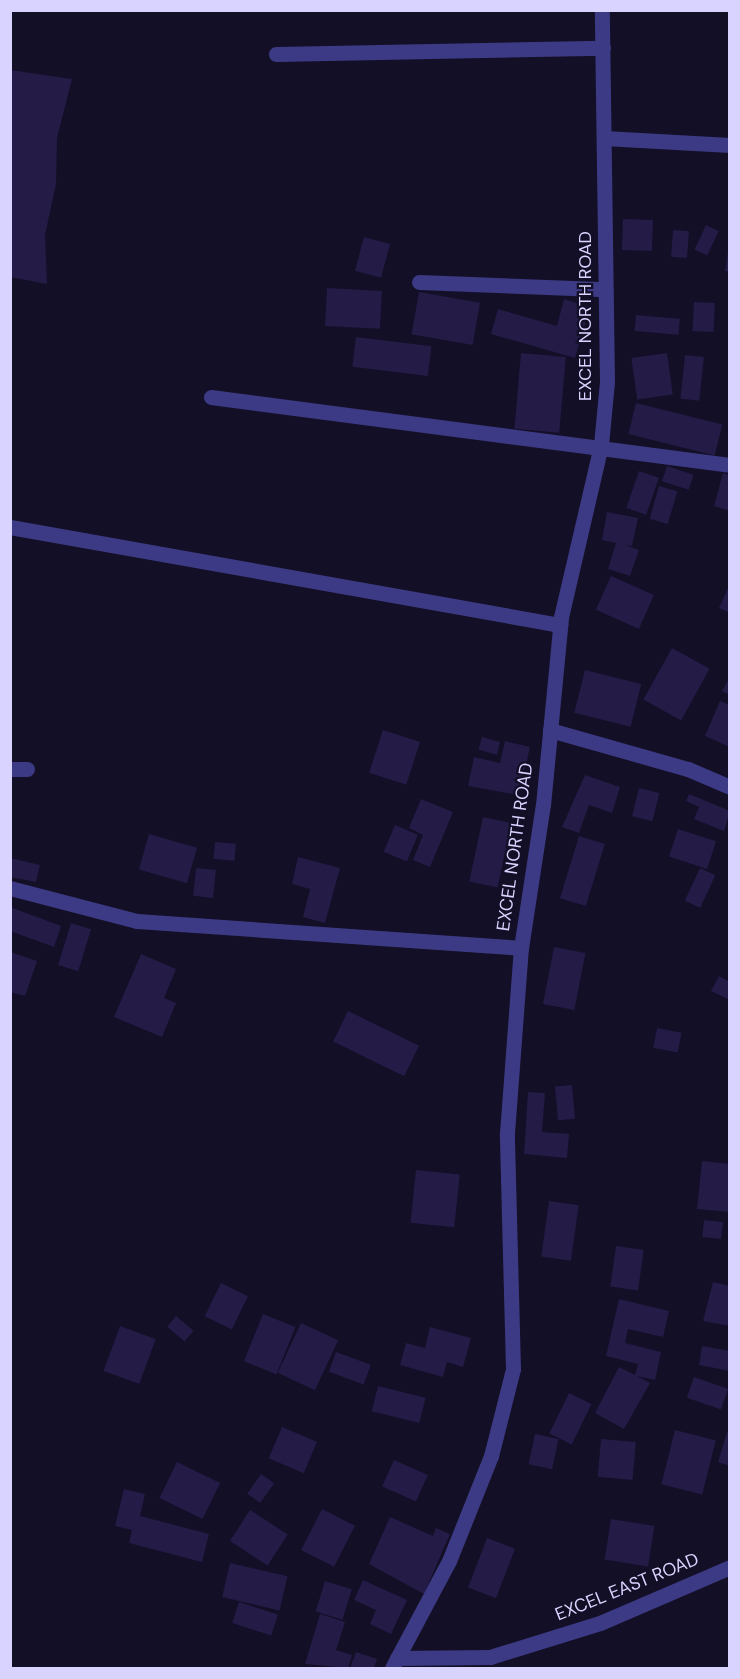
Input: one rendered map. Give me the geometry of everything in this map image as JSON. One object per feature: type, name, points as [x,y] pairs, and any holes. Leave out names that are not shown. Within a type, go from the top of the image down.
[{"type":"street","name":"EXCEL NORTH ROAD","points":[[394,1663],[449,1561],[483,1477],[513,1369],[507,1133],[521,948],[550,730],[560,625],[601,446],[607,382],[602,10]]},
{"type":"street","points":[[276,54],[603,48]]},
{"type":"street","points":[[604,138],[729,145]]},
{"type":"street","points":[[419,282],[605,289]]},
{"type":"street","points":[[211,397],[601,446],[729,465]]},
{"type":"street","points":[[10,527],[560,625]]},
{"type":"street","points":[[550,730],[688,769],[729,786]]},
{"type":"street","points":[[10,769],[27,769]]},
{"type":"street","points":[[10,888],[137,921],[521,948]]},
{"type":"street","name":"EXCEL EAST ROAD","points":[[394,1663],[490,1657],[600,1623],[729,1568]]},
{"type":"building","points":[[10,70],[72,79],[57,138],[56,184],[45,235],[47,284],[10,277]]},
{"type":"building","points":[[623,219],[653,220],[652,251],[622,250]]},
{"type":"building","points":[[706,225],[719,231],[707,255],[695,249]]},
{"type":"building","points":[[673,230],[689,231],[687,258],[671,257]]},
{"type":"building","points":[[364,237],[390,244],[381,278],[355,271]]},
{"type":"building","points":[[728,252],[730,252],[730,272],[725,271]]},
{"type":"building","points":[[327,288],[382,291],[380,329],[325,326]]},
{"type":"building","points":[[419,292],[480,303],[473,345],[412,334]]},
{"type":"building","points":[[564,299],[590,307],[575,358],[491,334],[498,309],[557,326]]},
{"type":"building","points":[[694,302],[715,303],[713,332],[692,331]]},
{"type":"building","points":[[636,315],[680,319],[678,335],[635,331]]},
{"type":"building","points":[[356,337],[431,346],[428,376],[352,367]]},
{"type":"building","points":[[521,353],[566,357],[559,433],[514,429]]},
{"type":"building","points":[[667,353],[673,395],[637,400],[631,358]]},
{"type":"building","points":[[685,355],[704,357],[699,401],[680,399]]},
{"type":"building","points":[[636,403],[722,425],[715,456],[628,434]]},
{"type":"building","points":[[667,466],[694,475],[689,490],[662,481]]},
{"type":"building","points":[[639,471],[659,478],[646,515],[626,508]]},
{"type":"building","points":[[723,473],[730,475],[730,511],[714,506]]},
{"type":"building","points":[[659,486],[677,491],[668,524],[650,519]]},
{"type":"building","points":[[607,512],[638,518],[632,546],[625,545],[639,550],[630,576],[608,569],[616,543],[602,540]]},
{"type":"building","points":[[611,576],[654,595],[639,629],[596,610]]},
{"type":"building","points":[[730,584],[730,613],[719,608]]},
{"type":"building","points":[[672,648],[710,669],[681,720],[643,700]]},
{"type":"building","points":[[585,670],[641,684],[631,727],[574,713]]},
{"type":"building","points":[[730,677],[730,695],[722,691]]},
{"type":"building","points":[[720,701],[730,705],[730,747],[705,736]]},
{"type":"building","points":[[383,730],[420,742],[406,785],[369,773]]},
{"type":"building","points":[[482,737],[500,742],[497,755],[478,749]]},
{"type":"building","points":[[505,741],[530,747],[519,795],[468,786],[474,757],[500,763]]},
{"type":"building","points":[[585,775],[620,787],[612,813],[589,805],[579,833],[562,827]]},
{"type":"building","points":[[639,788],[659,793],[652,821],[632,816]]},
{"type":"building","points":[[689,794],[730,811],[724,831],[694,819],[699,807],[686,801]]},
{"type":"building","points":[[421,799],[453,812],[430,867],[413,860],[423,835],[409,828]]},
{"type":"building","points":[[483,817],[511,823],[498,888],[469,882]]},
{"type":"building","points":[[395,825],[418,835],[407,861],[384,852]]},
{"type":"building","points":[[678,829],[716,841],[707,869],[669,857]]},
{"type":"building","points":[[149,834],[197,848],[187,883],[139,870]]},
{"type":"building","points":[[579,836],[605,844],[586,906],[560,898]]},
{"type":"building","points":[[215,842],[236,844],[234,861],[214,859]]},
{"type":"building","points":[[298,857],[340,868],[325,923],[303,917],[310,889],[292,884]]},
{"type":"building","points":[[10,858],[40,865],[36,882],[10,877]]},
{"type":"building","points":[[196,868],[216,870],[213,898],[193,896]]},
{"type":"building","points":[[700,868],[715,875],[700,908],[685,901]]},
{"type":"building","points":[[10,907],[61,926],[54,947],[10,931]]},
{"type":"building","points":[[71,923],[91,929],[78,971],[58,965]]},
{"type":"building","points":[[554,947],[585,953],[574,1010],[543,1004]]},
{"type":"building","points":[[10,952],[37,961],[25,996],[10,992]]},
{"type":"building","points":[[141,954],[176,969],[164,998],[176,1003],[162,1037],[114,1017]]},
{"type":"building","points":[[719,976],[730,982],[730,1000],[711,991]]},
{"type":"building","points":[[348,1011],[419,1046],[404,1076],[333,1042]]},
{"type":"building","points":[[657,1028],[682,1033],[678,1052],[653,1048]]},
{"type":"building","points":[[572,1085],[575,1119],[558,1120],[555,1086]]},
{"type":"building","points":[[528,1092],[545,1093],[542,1132],[569,1134],[567,1158],[524,1154]]},
{"type":"building","points":[[702,1161],[730,1164],[730,1212],[697,1209]]},
{"type":"building","points":[[416,1170],[460,1175],[454,1227],[410,1223]]},
{"type":"building","points":[[549,1201],[579,1205],[571,1261],[541,1256]]},
{"type":"building","points":[[704,1220],[723,1222],[721,1239],[702,1237]]},
{"type":"building","points":[[616,1246],[644,1250],[638,1290],[610,1287]]},
{"type":"building","points":[[713,1282],[730,1286],[730,1326],[703,1321]]},
{"type":"building","points":[[221,1283],[248,1296],[232,1329],[205,1316]]},
{"type":"building","points":[[619,1299],[669,1311],[663,1337],[628,1329],[625,1343],[661,1352],[655,1380],[637,1376],[650,1383],[624,1429],[595,1413],[619,1367],[635,1375],[638,1364],[606,1356]]},
{"type":"building","points":[[263,1314],[295,1327],[276,1374],[244,1361]]},
{"type":"building","points":[[176,1316],[194,1331],[185,1342],[167,1327]]},
{"type":"building","points":[[301,1323],[338,1340],[315,1390],[278,1373]]},
{"type":"building","points":[[120,1326],[156,1339],[139,1384],[104,1371]]},
{"type":"building","points":[[430,1327],[471,1338],[463,1367],[447,1362],[443,1377],[400,1365],[406,1343],[425,1348]]},
{"type":"building","points":[[702,1346],[730,1351],[730,1371],[699,1365]]},
{"type":"building","points":[[336,1352],[371,1365],[364,1384],[329,1372]]},
{"type":"building","points":[[694,1377],[728,1389],[721,1410],[687,1398]]},
{"type":"building","points":[[378,1386],[426,1398],[419,1423],[372,1411]]},
{"type":"building","points":[[569,1393],[591,1404],[572,1444],[549,1433]]},
{"type":"building","points":[[282,1427],[317,1442],[304,1473],[269,1458]]},
{"type":"building","points":[[675,1430],[716,1440],[702,1494],[661,1484]]},
{"type":"building","points":[[727,1432],[730,1433],[730,1466],[718,1462]]},
{"type":"building","points":[[535,1434],[558,1439],[552,1469],[529,1464]]},
{"type":"building","points":[[601,1439],[636,1442],[633,1480],[598,1477]]},
{"type":"building","points":[[394,1460],[428,1475],[416,1502],[382,1486]]},
{"type":"building","points":[[177,1462],[220,1483],[203,1519],[159,1498]]},
{"type":"building","points":[[261,1474],[274,1483],[260,1503],[247,1494]]},
{"type":"building","points":[[124,1489],[145,1494],[140,1516],[209,1534],[202,1562],[129,1543],[132,1530],[115,1526]]},
{"type":"building","points":[[322,1509],[355,1526],[334,1567],[301,1550]]},
{"type":"building","points":[[250,1510],[288,1535],[268,1566],[230,1541]]},
{"type":"building","points":[[390,1517],[433,1536],[436,1528],[450,1534],[424,1594],[369,1564]]},
{"type":"building","points":[[611,1519],[654,1526],[648,1566],[605,1559]]},
{"type":"building","points":[[487,1538],[515,1549],[496,1598],[468,1587]]},
{"type":"building","points":[[230,1563],[287,1576],[280,1610],[222,1597]]},
{"type":"building","points":[[363,1580],[407,1600],[391,1634],[370,1624],[376,1610],[354,1600]]},
{"type":"building","points":[[325,1581],[352,1589],[342,1620],[316,1612]]},
{"type":"building","points":[[239,1602],[278,1615],[271,1636],[232,1623]]},
{"type":"building","points":[[320,1614],[345,1622],[336,1650],[352,1655],[348,1668],[305,1664]]},
{"type":"building","points":[[356,1652],[377,1659],[374,1668],[350,1668]]}]
